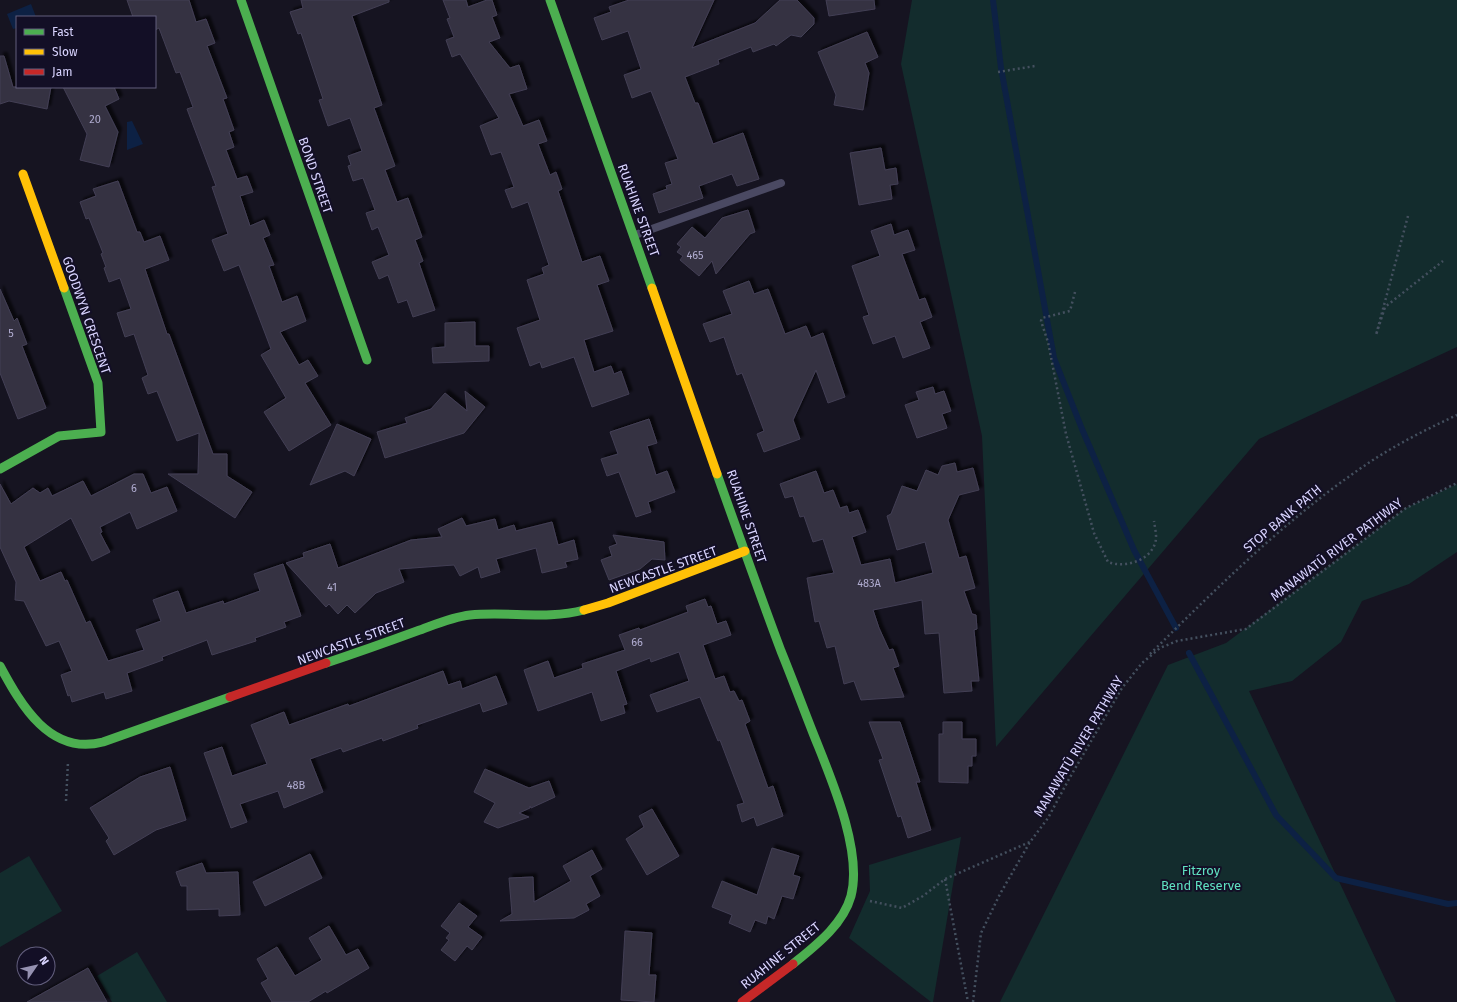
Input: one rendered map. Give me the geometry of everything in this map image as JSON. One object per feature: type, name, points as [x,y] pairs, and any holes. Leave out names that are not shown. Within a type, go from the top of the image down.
[{"type":"street","name":"BOND STREET","points":[[241,0],[367,360]]},
{"type":"street","name":"RUAHINE STREET","points":[[550,0],[635,235],[745,551],[841,811],[853,856],[854,874],[851,897],[839,920],[822,941],[742,1002]]},
{"type":"street","name":"GOODWYN CRESCENT","points":[[0,469],[60,436],[101,432],[98,383],[23,174]]},
{"type":"street","name":"NEWCASTLE STREET","points":[[0,666],[23,706],[35,722],[50,733],[67,742],[89,745],[118,737],[432,626],[468,615],[576,612],[608,603],[745,551]]},
{"type":"lane","points":[[635,235],[781,183]]},
{"type":"path","points":[[998,72],[1035,66]]},
{"type":"path","points":[[1408,216],[1376,335],[1385,307],[1443,261]]},
{"type":"path","points":[[1075,292],[1070,311],[1042,318],[1041,321],[1048,342],[1066,434],[1094,533],[1108,562],[1122,565],[1142,558],[1149,553],[1154,545],[1156,536],[1154,521]]},
{"type":"path","name":"STOP BANK PATH","points":[[1142,663],[1231,575],[1291,520],[1364,466],[1425,430],[1457,415]]},
{"type":"path","name":"MANAWATŪ RIVER PATHWAY","points":[[973,1002],[981,933],[1000,894],[1030,842],[1048,818],[1122,688],[1142,663],[1160,648],[1177,641],[1246,629],[1406,508],[1457,483]]},
{"type":"path","points":[[66,801],[67,742]]},
{"type":"path","points":[[851,897],[902,908],[923,896],[945,879],[1030,842]]},
{"type":"path","points":[[945,879],[968,1002]]},
{"type":"green space","points":[[912,0],[1457,0],[1457,347],[1259,439],[996,747],[982,436],[901,64]]},
{"type":"green space","name":"Fitzroy Bend Reserve","points":[[1457,484],[1457,552],[1409,584],[1362,601],[1341,642],[1292,681],[1249,691],[1396,1002],[1000,1002],[1168,665],[1226,643],[1406,508]]},
{"type":"green space","points":[[961,837],[933,1002],[931,1002],[849,938],[870,891],[869,865]]},
{"type":"green space","points":[[29,856],[62,911],[0,947],[0,873]]},
{"type":"green space","points":[[137,952],[167,1002],[112,1002],[97,976]]},
{"type":"water","points":[[31,4],[36,16],[16,16],[16,28],[13,29],[7,14]]},
{"type":"water","points":[[132,121],[143,144],[127,150],[127,122]]},
{"type":"building","points":[[127,0],[189,0],[196,22],[206,19],[215,43],[207,46],[227,98],[223,99],[234,130],[229,132],[234,147],[226,150],[237,179],[247,176],[253,192],[240,196],[250,226],[264,220],[270,235],[263,238],[274,265],[269,266],[282,302],[297,296],[306,321],[280,332],[299,365],[308,360],[318,376],[305,383],[331,425],[289,451],[264,412],[286,398],[261,355],[271,349],[239,265],[224,271],[212,240],[228,234],[212,187],[216,186],[187,109],[193,107],[180,72],[176,73],[159,28],[156,30],[156,16],[133,16]]},
{"type":"building","points":[[301,0],[389,0],[389,2],[352,16],[382,105],[374,108],[395,166],[385,170],[397,202],[408,198],[422,237],[415,240],[423,261],[419,263],[435,310],[413,317],[407,300],[398,303],[388,275],[379,279],[372,262],[389,255],[378,227],[372,230],[366,213],[375,210],[363,178],[353,181],[348,166],[351,165],[348,156],[362,151],[350,118],[328,126],[319,100],[323,99],[301,33],[298,34],[290,12],[303,8]]},
{"type":"building","points":[[443,0],[466,0],[468,7],[487,0],[492,0],[497,15],[492,17],[500,38],[489,42],[510,68],[519,65],[527,89],[509,94],[523,126],[539,120],[547,141],[538,144],[550,175],[556,172],[562,189],[558,191],[582,262],[600,256],[609,281],[597,285],[613,331],[584,340],[594,372],[611,366],[614,374],[621,371],[629,394],[592,407],[574,357],[542,368],[540,362],[530,366],[517,328],[540,320],[527,280],[544,274],[542,268],[549,265],[528,202],[512,208],[505,190],[514,187],[501,152],[491,155],[480,126],[499,118],[460,54],[452,57],[446,40],[454,37],[447,19],[450,18]]},
{"type":"building","points":[[629,0],[714,0],[692,48],[755,23],[780,0],[797,0],[814,18],[814,24],[801,37],[791,35],[776,46],[774,44],[753,52],[751,47],[718,60],[719,64],[685,77],[695,103],[698,103],[713,144],[743,133],[759,179],[737,186],[732,174],[699,186],[703,198],[659,213],[653,194],[667,189],[666,186],[672,184],[665,163],[678,159],[651,91],[632,98],[624,75],[641,69],[628,31],[602,40],[594,18],[611,12],[609,7]]},
{"type":"building","points":[[826,0],[874,0],[875,9],[829,16]]},
{"type":"building","points":[[867,32],[878,57],[865,63],[869,73],[863,110],[834,105],[836,95],[818,52]]},
{"type":"building","points":[[0,56],[4,56],[13,87],[51,88],[47,109],[9,101],[0,104]]},
{"type":"building","points":[[64,88],[114,88],[119,99],[105,106],[118,132],[109,167],[80,160],[87,134]]},
{"type":"building","points":[[881,148],[885,170],[896,168],[898,184],[890,185],[892,199],[859,205],[850,153]]},
{"type":"building","points":[[118,181],[137,232],[140,232],[144,242],[160,236],[169,260],[145,269],[167,334],[169,334],[213,454],[227,454],[227,476],[252,492],[235,518],[168,474],[198,474],[199,433],[177,441],[157,391],[148,394],[142,378],[148,375],[134,334],[125,337],[117,313],[131,309],[120,278],[109,282],[104,268],[106,267],[101,254],[103,253],[89,218],[86,219],[80,202],[96,196],[93,189]]},
{"type":"building","points":[[748,210],[755,232],[750,234],[716,274],[712,261],[699,276],[680,260],[683,256],[677,252],[681,247],[677,244],[692,227],[705,238],[722,218]]},
{"type":"building","points":[[891,224],[894,235],[908,230],[915,250],[902,254],[919,300],[925,298],[932,317],[920,322],[930,348],[903,358],[895,336],[873,344],[863,317],[869,315],[852,266],[880,256],[871,231]]},
{"type":"building","points":[[749,281],[754,294],[768,289],[785,334],[806,326],[811,338],[823,333],[845,397],[828,403],[816,370],[793,420],[800,439],[764,452],[757,434],[764,431],[742,373],[737,375],[724,337],[710,342],[703,324],[732,314],[723,291]]},
{"type":"building","points":[[0,289],[14,321],[17,318],[27,344],[22,346],[46,408],[18,419],[0,373]]},
{"type":"building","points":[[475,322],[475,346],[489,346],[489,361],[433,363],[432,348],[445,347],[445,323]]},
{"type":"building","points":[[933,387],[935,394],[944,391],[951,411],[942,414],[947,428],[917,438],[905,405],[919,400],[916,392]]},
{"type":"building","points":[[465,391],[485,407],[464,433],[385,458],[377,432],[407,423],[405,418],[431,409],[445,393],[467,411]]},
{"type":"building","points":[[649,419],[657,443],[647,446],[656,475],[667,471],[675,492],[648,502],[651,512],[636,517],[619,472],[607,476],[601,459],[618,454],[610,432]]},
{"type":"building","points":[[337,424],[371,439],[354,476],[345,471],[310,485]]},
{"type":"building","points":[[955,463],[957,472],[973,468],[979,490],[959,495],[948,520],[959,558],[966,556],[975,588],[964,591],[972,614],[976,615],[977,629],[974,630],[979,681],[971,681],[972,691],[944,693],[939,633],[925,634],[922,600],[873,610],[889,650],[893,649],[899,666],[893,668],[904,697],[861,700],[854,681],[844,684],[835,646],[827,648],[819,621],[815,622],[807,578],[834,573],[823,539],[813,542],[804,516],[800,517],[793,496],[785,498],[780,484],[816,471],[824,493],[833,490],[840,508],[847,506],[849,513],[858,510],[866,532],[852,537],[861,565],[890,559],[895,583],[933,573],[925,542],[897,550],[887,516],[891,514],[902,486],[917,491],[926,470],[938,475],[942,466]]},
{"type":"building","points":[[134,474],[143,474],[151,493],[167,487],[177,511],[137,529],[130,512],[100,527],[102,532],[100,533],[110,552],[92,561],[71,518],[24,547],[40,581],[61,572],[65,581],[67,580],[86,623],[90,621],[108,661],[144,650],[136,630],[161,621],[153,600],[178,591],[186,613],[223,601],[224,604],[260,591],[254,574],[283,564],[301,616],[284,622],[286,627],[255,638],[256,641],[212,655],[207,640],[162,657],[163,660],[127,673],[132,691],[106,699],[104,692],[72,702],[70,695],[68,696],[61,675],[72,671],[59,641],[46,646],[24,601],[15,600],[16,582],[0,547],[0,484],[11,504],[33,488],[40,493],[48,488],[52,496],[83,481],[91,496]]},
{"type":"building","points":[[462,518],[466,526],[495,519],[498,530],[514,525],[516,531],[552,522],[558,545],[574,540],[578,559],[565,562],[567,567],[542,573],[536,548],[496,559],[500,572],[481,578],[478,567],[460,576],[454,565],[399,569],[404,582],[376,593],[355,613],[347,605],[338,614],[329,604],[326,607],[286,563],[304,557],[303,553],[330,544],[338,568],[411,540],[442,537],[438,529]]},
{"type":"building","points":[[613,535],[664,542],[665,560],[652,559],[640,569],[609,580],[601,560],[612,556],[609,547],[617,544]]},
{"type":"building","points":[[705,599],[708,607],[711,606],[717,624],[726,621],[731,635],[703,645],[715,679],[724,676],[730,692],[734,691],[739,701],[742,700],[750,721],[745,724],[768,788],[773,786],[783,816],[757,826],[754,817],[742,822],[737,805],[744,803],[720,740],[718,741],[700,697],[657,712],[650,695],[689,681],[679,652],[651,662],[650,658],[616,671],[627,704],[623,705],[625,713],[601,721],[592,692],[538,711],[524,670],[548,661],[554,678],[583,668],[582,664],[625,650],[619,635],[639,628],[640,630],[688,612],[686,606]]},
{"type":"building","points":[[443,671],[448,685],[460,681],[462,689],[496,676],[507,704],[483,712],[480,703],[417,725],[418,728],[383,741],[382,738],[343,752],[341,748],[310,759],[323,792],[284,808],[278,791],[240,804],[247,822],[231,828],[204,753],[222,747],[232,776],[267,764],[251,725],[284,712],[289,725],[348,704],[349,706]]},
{"type":"building","points":[[869,722],[900,722],[920,782],[916,782],[931,830],[908,838],[901,816],[898,817],[879,760],[883,759]]},
{"type":"building","points":[[943,722],[962,722],[962,739],[976,739],[976,756],[972,756],[972,766],[968,766],[968,783],[939,782],[939,734],[943,734]]},
{"type":"building","points":[[170,767],[186,820],[156,830],[114,855],[106,841],[109,838],[90,808],[140,777]]},
{"type":"building","points":[[485,769],[529,788],[549,781],[555,797],[531,808],[530,806],[530,808],[519,813],[529,817],[498,828],[484,822],[495,803],[474,792]]},
{"type":"building","points":[[652,809],[679,856],[647,875],[626,839],[644,827],[639,816]]},
{"type":"building","points":[[772,848],[799,856],[793,875],[800,877],[793,899],[782,896],[774,919],[768,916],[766,924],[755,920],[750,932],[729,923],[732,915],[712,907],[722,881],[757,895]]},
{"type":"building","points":[[592,850],[602,869],[590,876],[600,896],[586,904],[589,910],[574,918],[500,921],[512,914],[509,878],[533,877],[534,902],[571,881],[563,866]]},
{"type":"building","points":[[310,854],[322,878],[265,906],[253,882]]},
{"type":"building","points":[[202,863],[206,873],[238,872],[240,915],[219,916],[219,909],[187,910],[187,886],[181,886],[176,872]]},
{"type":"building","points":[[459,903],[477,916],[468,927],[482,937],[472,950],[467,946],[455,961],[441,950],[449,940],[446,938],[450,933],[441,926]]},
{"type":"building","points":[[329,926],[346,955],[358,949],[369,968],[327,993],[326,991],[308,1002],[272,1002],[261,983],[268,979],[257,959],[277,947],[295,976],[322,960],[309,938]]},
{"type":"building","points":[[625,931],[652,933],[649,975],[656,975],[654,1002],[621,1000]]},
{"type":"building","points":[[88,968],[107,1002],[27,1002]]},
{"type":"waterway","points":[[993,0],[1001,68],[1054,358],[1082,429],[1134,550],[1176,628]]},
{"type":"waterway","points":[[1189,653],[1276,815],[1336,878],[1448,904],[1457,903]]},
{"type":"traffic: fast","points":[[241,0],[367,360]]},
{"type":"traffic: fast","points":[[550,0],[652,288]]},
{"type":"traffic: fast","points":[[0,469],[59,436],[101,432],[98,383],[64,288]]},
{"type":"traffic: fast","points":[[717,474],[781,651],[836,791],[849,836],[853,857],[854,878],[851,896],[842,916],[827,934],[793,964]]},
{"type":"traffic: fast","points":[[326,663],[463,616],[484,614],[542,615],[570,613],[584,610]]},
{"type":"traffic: fast","points":[[0,666],[28,711],[40,724],[53,734],[68,742],[84,744],[103,742],[230,697]]},
{"type":"traffic: slow","points":[[23,174],[64,288]]},
{"type":"traffic: slow","points":[[652,288],[717,474]]},
{"type":"traffic: slow","points":[[584,610],[608,603],[745,551]]},
{"type":"traffic: jam","points":[[230,697],[326,663]]},
{"type":"traffic: jam","points":[[742,1002],[793,964]]}]
